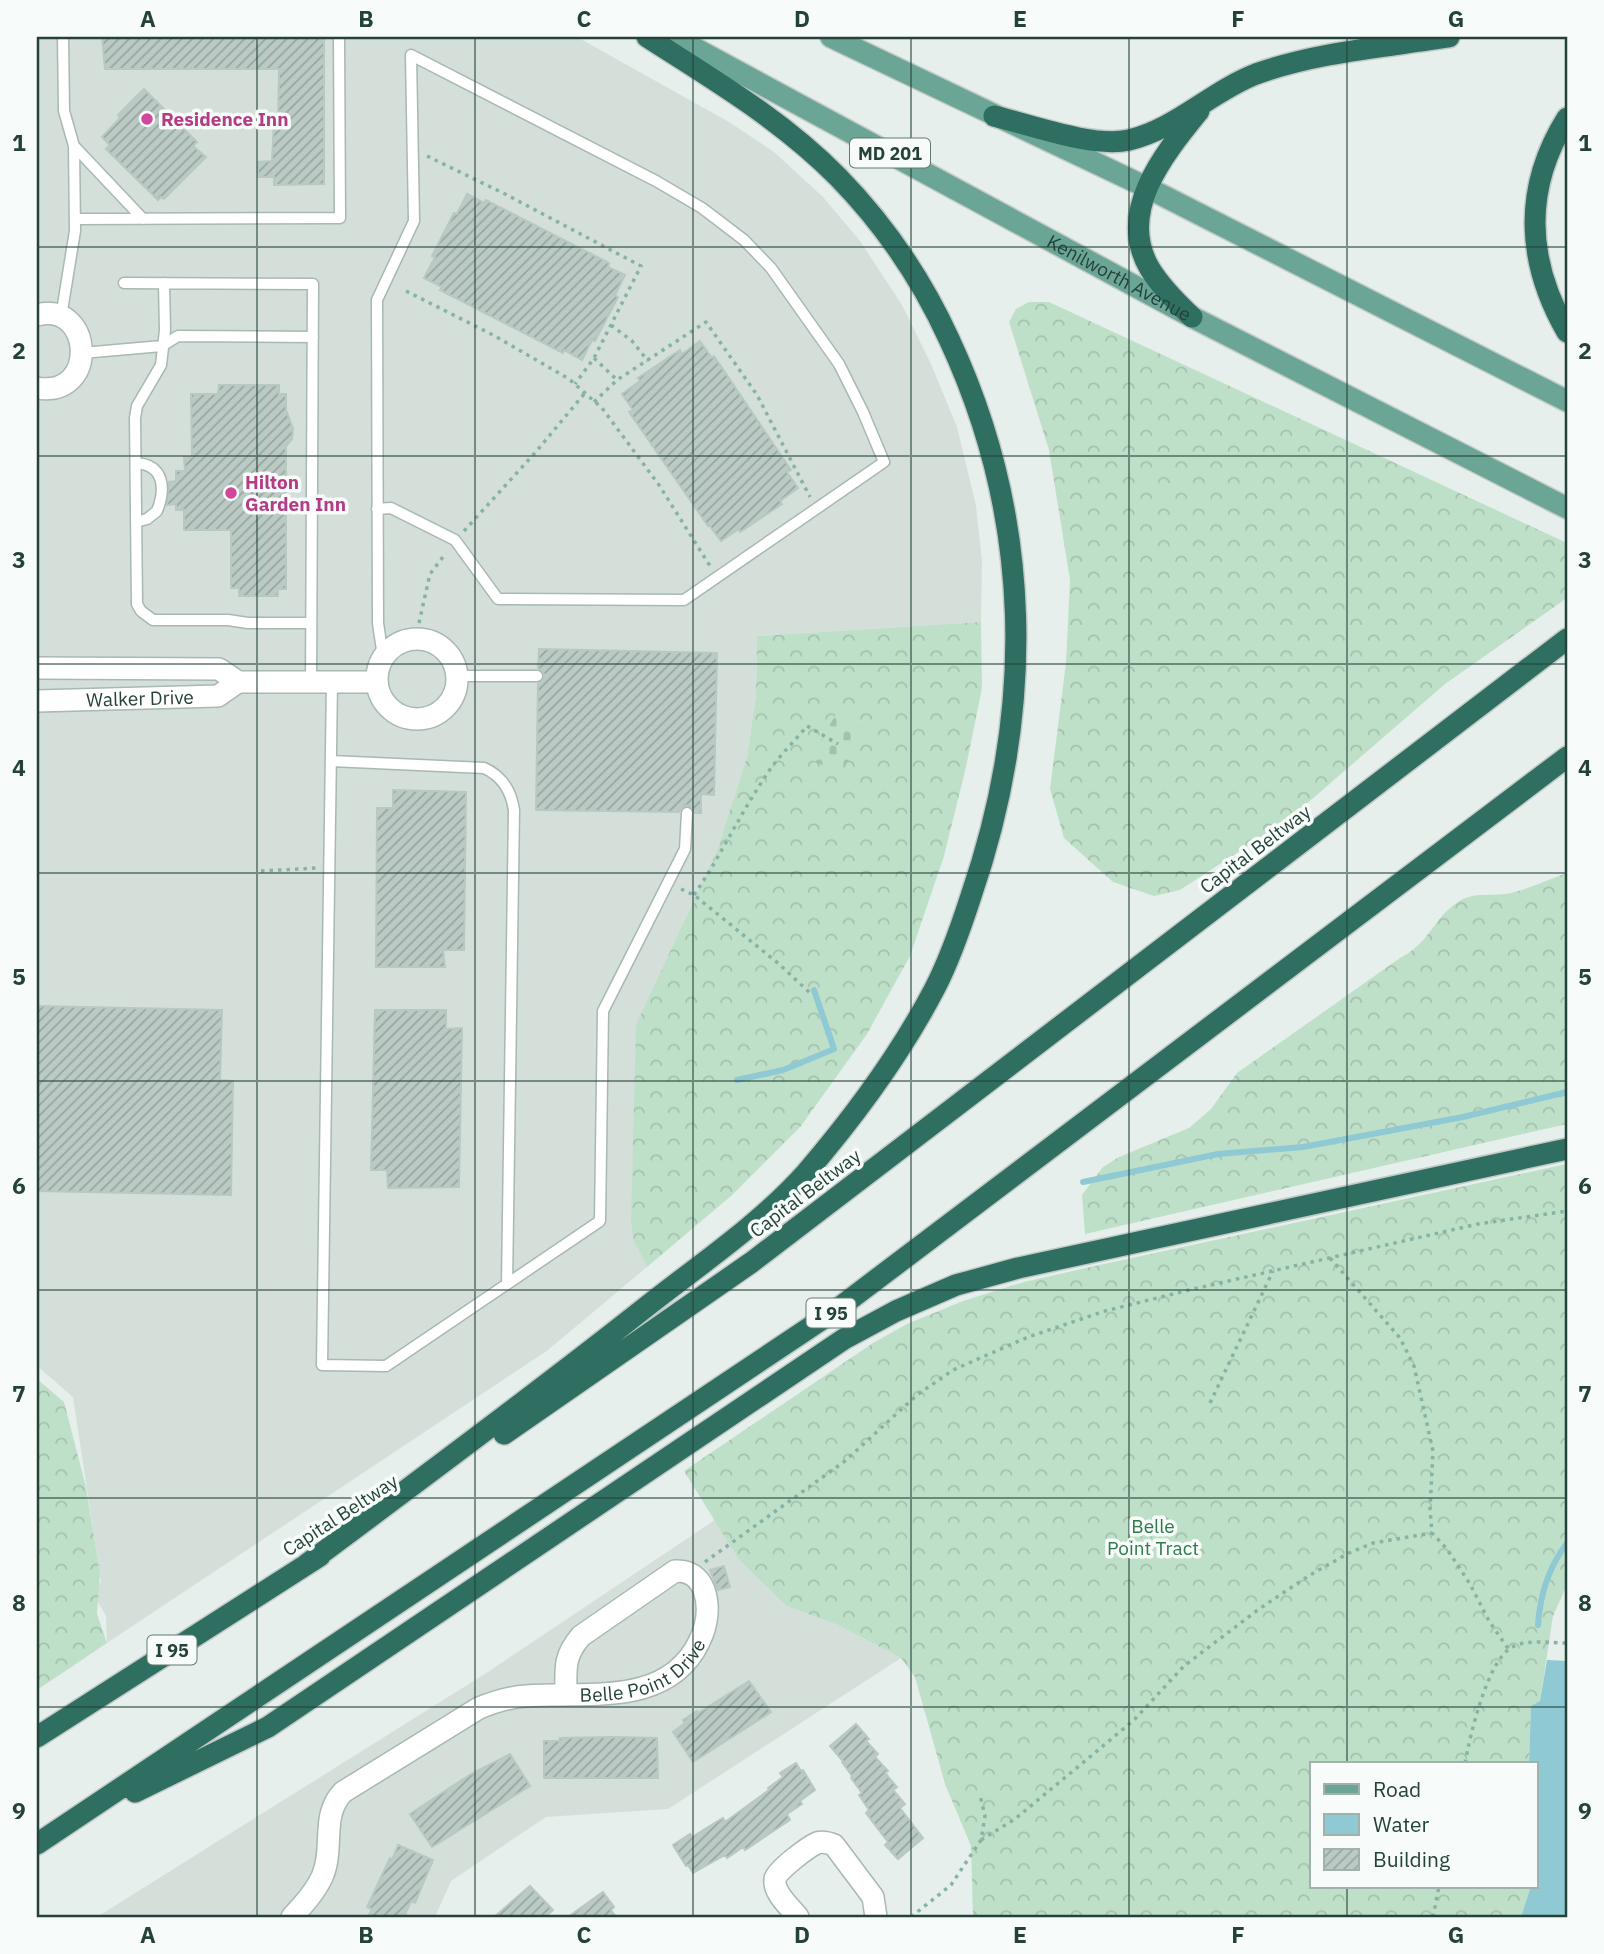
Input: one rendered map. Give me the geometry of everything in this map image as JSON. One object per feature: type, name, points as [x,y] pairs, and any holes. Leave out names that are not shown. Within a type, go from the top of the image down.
[{"type":"highway","points":[[307,1564],[613,1333],[756,1220],[802,1177],[857,1111],[894,1057],[935,987],[959,931],[985,855],[1002,786],[1012,721],[1016,662],[1015,597],[1009,530],[983,421],[943,326],[909,266],[840,178],[763,112],[647,37]]},
{"type":"highway","points":[[994,116],[1086,139],[1128,140],[1157,129],[1232,85],[1286,65],[1449,37]]},
{"type":"highway","points":[[1192,317],[1167,293],[1148,267],[1139,240],[1138,215],[1146,187],[1176,139],[1209,99]]},
{"type":"highway","points":[[1567,118],[1556,135],[1543,173],[1535,209],[1535,250],[1545,287],[1567,332]]},
{"type":"highway","name":"Capital Beltway","points":[[37,1737],[495,1440],[752,1262],[1567,639]]},
{"type":"highway","name":"I 95","points":[[37,1844],[836,1310],[1567,757]]},
{"type":"highway","points":[[64,1826],[268,1727],[844,1339],[896,1311],[957,1285],[1031,1265],[1567,1149]]},
{"type":"main road","name":"Kenilworth Avenue","points":[[674,37],[1192,317],[1567,508]]},
{"type":"main road","points":[[831,37],[1146,187],[1567,401]]},
{"type":"street","points":[[37,315],[54,314],[70,323],[79,335],[82,353],[80,366],[73,377],[64,384],[47,389],[37,388]]},
{"type":"street","points":[[413,639],[427,640],[439,645],[454,663],[457,676],[454,695],[447,705],[429,718],[416,720],[405,718],[388,707],[382,699],[377,682],[383,657],[398,643],[413,639]]},
{"type":"street","name":"Walker Drive","points":[[37,668],[219,669],[238,682],[377,682]]},
{"type":"street","name":"Walker Drive","points":[[37,701],[218,696],[238,682]]},
{"type":"street","name":"Belle Point Drive","points":[[292,1917],[308,1900],[323,1875],[329,1846],[330,1812],[333,1802],[343,1792],[479,1708],[501,1700],[524,1696],[566,1695],[643,1689],[659,1684],[686,1663],[704,1631],[707,1617],[705,1592],[700,1582],[690,1573],[675,1571],[581,1636],[570,1648],[566,1661],[566,1695]]},
{"type":"street","points":[[798,1917],[776,1891],[774,1881],[777,1872],[817,1843],[826,1842],[834,1845],[873,1897],[876,1917]]},
{"type":"lane","points":[[61,317],[75,219],[74,146],[64,111],[63,37]]},
{"type":"lane","points":[[75,219],[340,218],[340,37]]},
{"type":"lane","points":[[377,509],[391,508],[455,540],[498,599],[684,600],[884,462],[839,364],[771,268],[744,240],[702,208],[656,181],[411,55],[414,221],[377,300],[377,509],[377,623],[383,657]]},
{"type":"lane","points":[[74,146],[143,219]]},
{"type":"lane","points":[[124,283],[313,284],[311,683]]},
{"type":"lane","points":[[164,284],[165,330],[161,365],[137,406],[137,604],[141,611],[153,620],[311,623]]},
{"type":"lane","points":[[82,353],[162,346],[178,336],[313,337]]},
{"type":"lane","points":[[135,463],[149,464],[155,468],[161,482],[157,511],[147,519],[136,522]]},
{"type":"lane","points":[[457,676],[537,676]]},
{"type":"lane","points":[[332,682],[322,1365],[386,1366],[600,1221],[603,1011],[685,849],[687,813]]},
{"type":"lane","points":[[331,761],[484,768],[500,778],[510,795],[513,810],[507,1284]]},
{"type":"path","points":[[413,157],[429,156],[641,266],[594,358],[575,384]]},
{"type":"path","points":[[405,291],[495,337],[575,384],[585,393],[601,408],[659,485],[711,568]]},
{"type":"path","points":[[594,402],[617,380],[706,322],[757,395],[811,498]]},
{"type":"path","points":[[611,325],[632,341],[648,361]]},
{"type":"path","points":[[594,358],[617,380]]},
{"type":"path","points":[[419,622],[430,574],[455,540],[534,454],[565,413],[585,393]]},
{"type":"path","points":[[810,993],[779,964],[694,895],[715,865],[737,821],[766,774],[807,726],[838,744]]},
{"type":"path","points":[[261,871],[297,867],[329,868]]},
{"type":"path","points":[[690,1573],[845,1461],[917,1395],[953,1370],[1028,1337],[1105,1311],[1273,1271],[1478,1224],[1567,1211]]},
{"type":"path","points":[[1330,1258],[1400,1338],[1414,1366],[1433,1451],[1430,1509],[1432,1533],[1447,1549],[1470,1584],[1489,1622],[1509,1650]]},
{"type":"path","points":[[1210,1403],[1273,1271]]},
{"type":"path","points":[[981,1840],[1015,1819],[1091,1756],[1134,1720],[1184,1666],[1259,1609],[1349,1553],[1373,1543],[1432,1533]]},
{"type":"path","points":[[1465,1762],[1471,1731],[1483,1694],[1499,1662],[1509,1650],[1527,1643],[1567,1643]]},
{"type":"path","points":[[911,1917],[951,1885],[981,1840],[985,1816],[980,1795]]},
{"type":"path","points":[[1433,1917],[1439,1888]]},
{"type":"shaded area","points":[[37,37],[577,37],[729,122],[774,152],[823,197],[860,241],[902,305],[931,364],[957,427],[976,506],[982,561],[981,622],[757,636],[756,695],[747,757],[716,853],[634,1242],[647,1267],[548,1350],[107,1643],[106,1616],[93,1593],[101,1582],[73,1397],[37,1366]]},
{"type":"shaded area","points":[[715,1520],[739,1560],[786,1606],[838,1625],[901,1658],[668,1809],[546,1817],[451,1881],[435,1917],[97,1917],[488,1672]]},
{"type":"green space","points":[[1029,302],[1049,302],[1567,543],[1567,598],[1445,684],[1289,819],[1180,890],[1154,896],[1113,882],[1064,838],[1050,789],[1066,663],[1070,580],[1049,450],[1009,322],[1016,309]]},
{"type":"green space","points":[[981,622],[982,688],[966,767],[944,856],[910,956],[867,1034],[801,1126],[731,1196],[647,1267],[634,1242],[631,1221],[636,1025],[716,853],[747,757],[756,695],[757,636]]},
{"type":"green space","points":[[836,714],[866,730],[840,775],[811,759]]},
{"type":"green space","points":[[1567,873],[1567,1124],[1085,1234],[1082,1195],[1103,1167],[1119,1157],[1189,1128],[1211,1109],[1237,1073],[1410,952],[1458,902],[1470,897],[1517,891]]},
{"type":"green space","name":"Belle Point Tract","points":[[1567,1164],[1567,1585],[1553,1616],[1540,1701],[1531,1707],[1529,1762],[1310,1762],[1310,1888],[1530,1888],[1521,1917],[973,1917],[971,1846],[945,1784],[915,1677],[901,1658],[838,1625],[786,1606],[739,1560],[684,1471],[873,1343],[907,1324],[963,1301],[1024,1282]]},
{"type":"green space","points":[[37,1379],[64,1402],[86,1487],[100,1574],[97,1614],[107,1643],[37,1690]]},
{"type":"water","points":[[1547,1660],[1567,1661],[1567,1917],[1521,1917],[1530,1888],[1538,1888],[1538,1762],[1529,1762],[1531,1706],[1540,1701]]},
{"type":"building","name":"Residence Inn","points":[[102,37],[324,37],[324,184],[274,185],[274,177],[258,177],[258,162],[272,161],[274,120],[278,120],[279,69],[105,69]]},
{"type":"building","points":[[144,89],[197,142],[193,146],[206,157],[164,199],[161,197],[158,200],[106,149],[110,145],[102,137],[120,118],[118,115]]},
{"type":"building","points":[[467,194],[484,203],[486,200],[609,263],[608,267],[625,275],[615,295],[618,297],[582,360],[564,350],[563,353],[440,290],[442,287],[424,278],[454,213],[457,214]]},
{"type":"building","points":[[700,341],[712,358],[714,356],[791,470],[787,472],[798,488],[780,501],[782,504],[740,532],[739,529],[721,541],[629,412],[633,410],[622,394],[640,381],[638,378],[680,350],[682,354]]},
{"type":"building","name":"Hilton Garden Inn","points":[[219,385],[279,385],[279,394],[286,394],[286,410],[293,429],[292,439],[286,446],[286,589],[278,589],[278,596],[239,596],[239,588],[231,588],[231,530],[184,530],[184,510],[176,510],[176,504],[167,505],[169,482],[176,481],[176,471],[185,471],[184,457],[192,457],[191,394],[218,394]]},
{"type":"building","points":[[539,649],[717,653],[714,795],[701,794],[701,813],[695,813],[692,807],[687,805],[679,812],[536,810],[538,684],[545,677],[538,668]]},
{"type":"building","points":[[393,790],[466,792],[464,950],[443,950],[445,967],[376,967],[377,808],[393,808]]},
{"type":"building","points":[[37,1006],[222,1010],[220,1080],[233,1081],[231,1195],[37,1191]]},
{"type":"building","points":[[375,1010],[446,1010],[446,1029],[462,1028],[459,1187],[388,1188],[387,1170],[371,1170]]},
{"type":"building","points":[[724,1566],[730,1587],[718,1590],[710,1570]]},
{"type":"building","points":[[749,1681],[771,1712],[693,1762],[673,1732],[685,1723],[683,1720]]},
{"type":"building","points":[[856,1724],[869,1739],[866,1741],[878,1754],[875,1757],[888,1771],[885,1773],[897,1787],[893,1790],[905,1804],[900,1808],[923,1838],[898,1859],[885,1845],[888,1842],[866,1813],[869,1810],[859,1795],[862,1793],[843,1761],[830,1746]]},
{"type":"building","points":[[614,1737],[657,1738],[658,1778],[544,1778],[544,1741]]},
{"type":"building","points":[[510,1754],[530,1786],[432,1847],[410,1814],[471,1774]]},
{"type":"building","points":[[796,1763],[815,1790],[800,1801],[802,1804],[787,1814],[790,1820],[745,1850],[743,1847],[727,1858],[725,1855],[693,1873],[688,1865],[686,1866],[673,1845],[723,1818],[725,1822],[769,1790],[768,1788],[783,1777],[780,1773]]},
{"type":"building","points":[[398,1845],[433,1860],[415,1903],[411,1901],[404,1917],[368,1917],[372,1909],[367,1907]]},
{"type":"building","points":[[530,1886],[553,1910],[545,1917],[494,1917]]},
{"type":"building","points":[[603,1892],[614,1907],[611,1910],[616,1917],[568,1917]]},
{"type":"waterway","points":[[737,1080],[783,1070],[834,1049],[814,990]]},
{"type":"waterway","points":[[1083,1182],[1218,1154],[1303,1147],[1463,1117],[1567,1092]]},
{"type":"waterway","points":[[1538,1625],[1546,1582],[1567,1543]]},
{"type":"place","name":"Residence Inn","points":[[147,119]]},
{"type":"place","name":"Hilton Garden Inn","points":[[231,493]]}]
